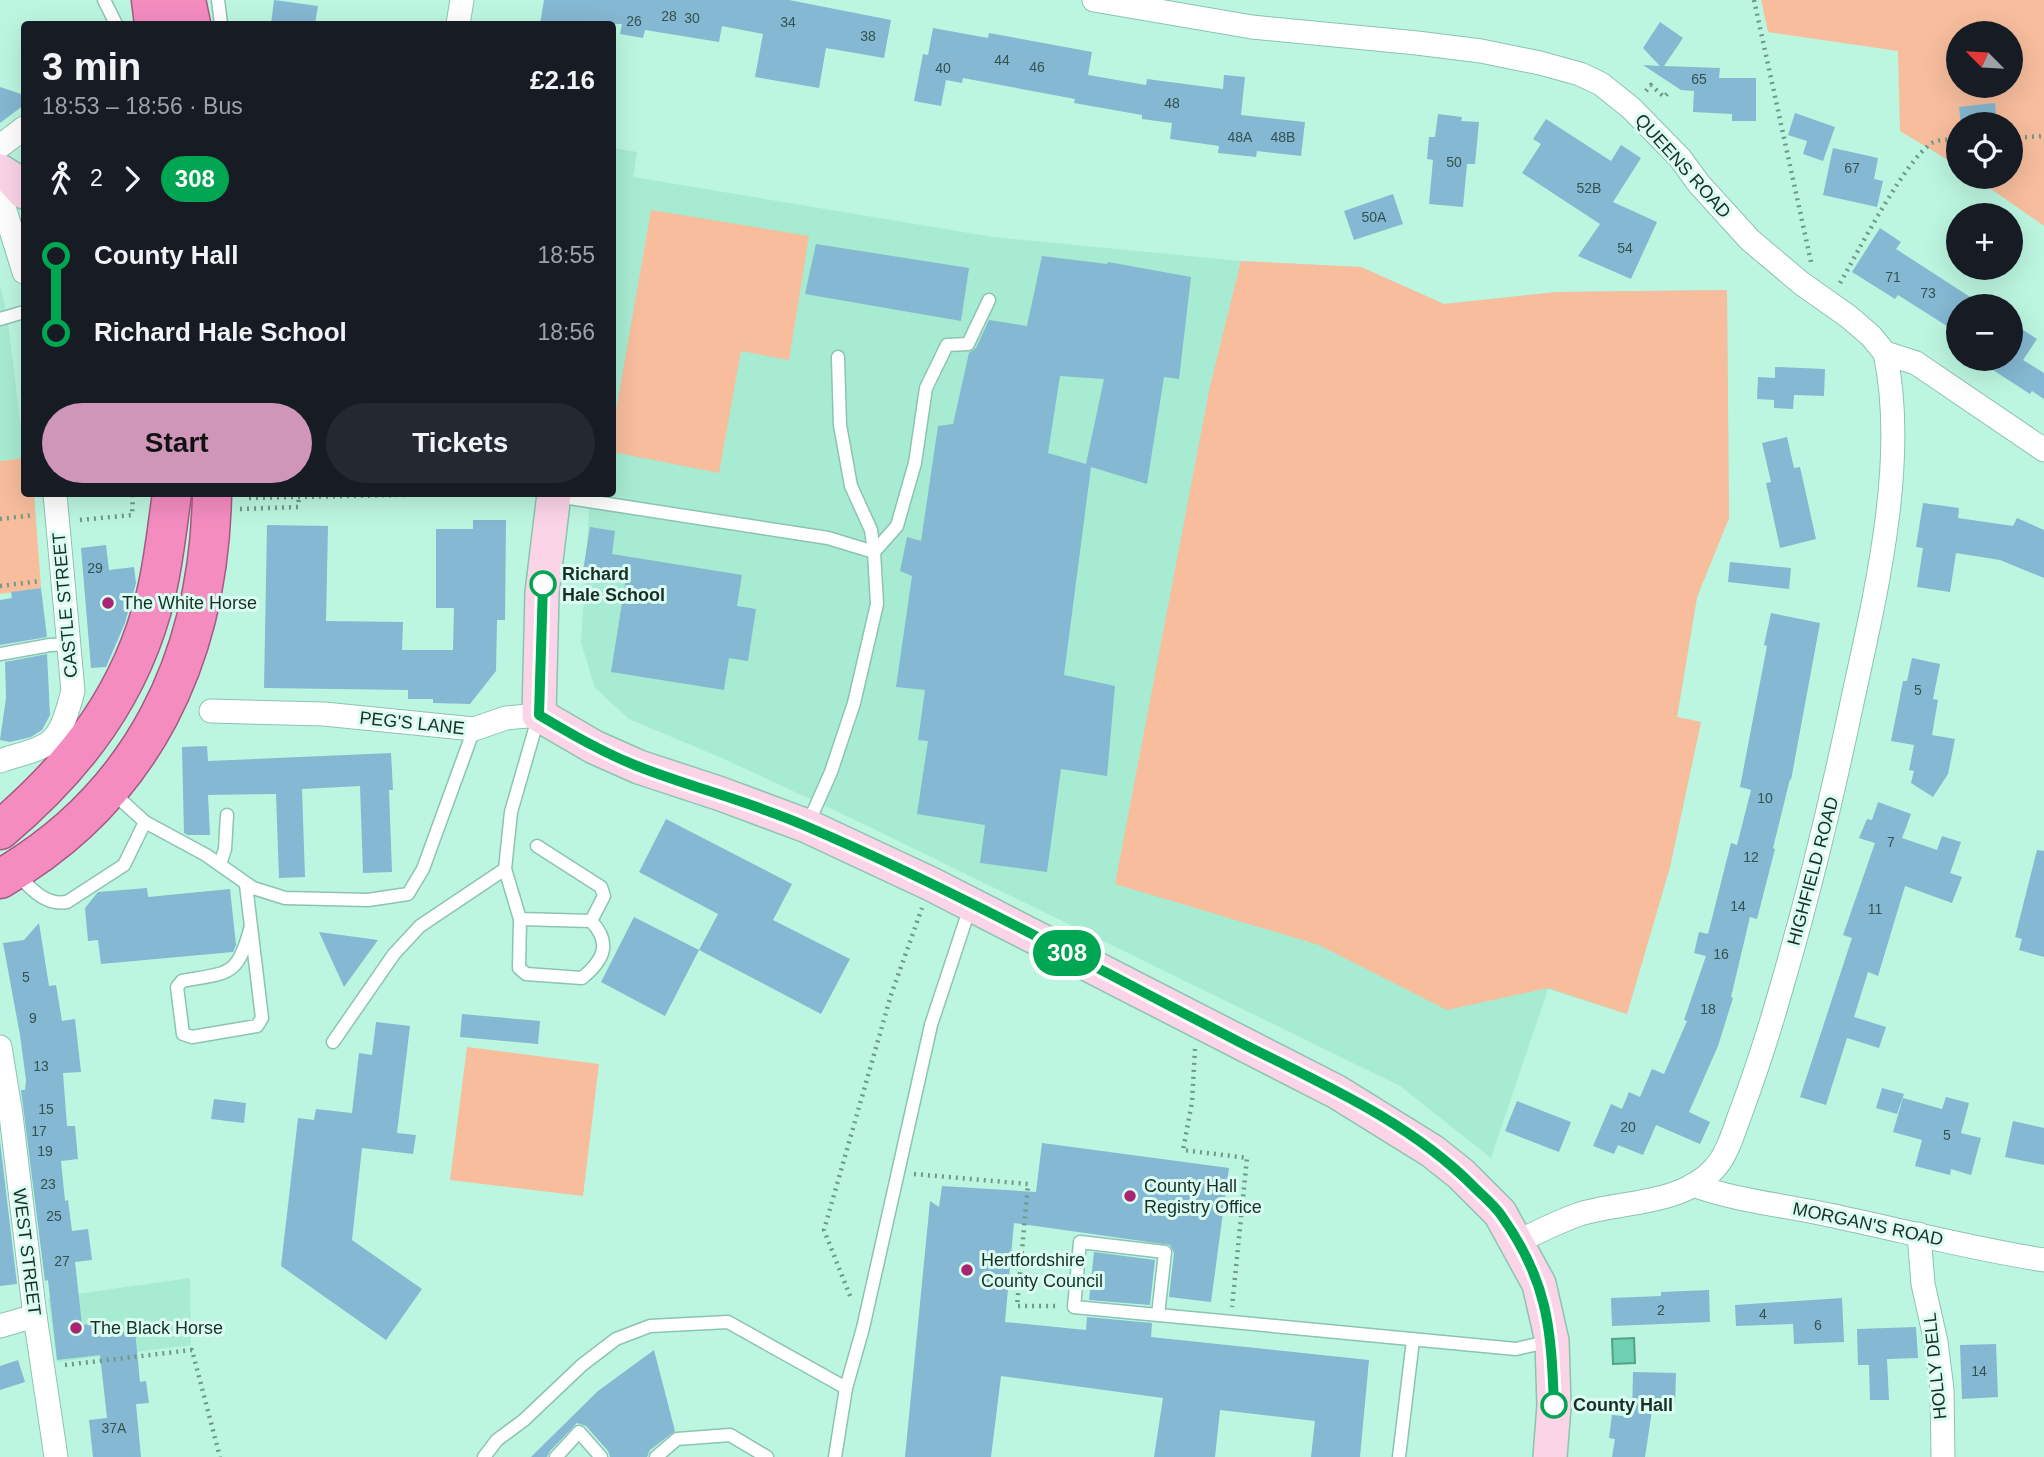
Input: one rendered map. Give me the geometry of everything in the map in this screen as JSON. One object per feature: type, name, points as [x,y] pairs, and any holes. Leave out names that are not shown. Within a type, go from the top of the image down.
[{"type":"highway","points":[[151,0],[154,21]]},
{"type":"highway","points":[[186,0],[190,21]]},
{"type":"highway","points":[[0,830],[62,773],[92,735],[119,691],[139,649],[156,594],[172,497]]},
{"type":"highway","points":[[7,875],[67,833],[110,790],[155,724],[171,694],[191,641],[204,586],[212,524],[223,501]]},
{"type":"main road","points":[[549,497],[542,593],[539,715],[594,747],[639,766],[807,826],[931,884],[1337,1092],[1424,1145],[1461,1174],[1500,1213],[1539,1284],[1552,1341],[1555,1406],[1549,1457]]},
{"type":"street","points":[[458,21],[462,0]]},
{"type":"street","name":"QUEENS ROAD","points":[[1094,0],[1252,27],[1481,51],[1580,74],[1603,86],[1655,131],[1750,240],[1871,336],[1885,353],[1916,363],[2044,450]]},
{"type":"street","points":[[0,146],[21,130]]},
{"type":"street","points":[[15,179],[4,193],[3,204],[21,252]]},
{"type":"street","name":"HIGHFIELD ROAD","points":[[1517,1242],[1581,1214],[1657,1198],[1693,1185],[1714,1168],[1729,1143],[1763,1054],[1804,908],[1838,775],[1872,618],[1890,483],[1894,412],[1885,353]]},
{"type":"street","name":"CASTLE STREET","points":[[0,761],[46,746],[54,738],[67,713],[73,691],[55,497]]},
{"type":"street","name":"PEG'S LANE","points":[[211,710],[324,714],[474,729],[506,718],[539,715]]},
{"type":"street","name":"WEST STREET","points":[[0,1047],[56,1457]]},
{"type":"street","name":"MORGAN'S ROAD","points":[[1693,1185],[1726,1197],[1803,1210],[1992,1252],[2044,1260]]},
{"type":"street","name":"HOLLY DELL","points":[[1919,1234],[1923,1284],[1931,1313],[1942,1389],[1943,1457]]},
{"type":"street","points":[[0,1326],[35,1316]]},
{"type":"lane","points":[[104,0],[114,21]]},
{"type":"lane","points":[[218,0],[221,21]]},
{"type":"lane","points":[[874,552],[897,526],[915,463],[926,387],[947,345],[968,344],[989,300]]},
{"type":"lane","points":[[0,319],[21,313]]},
{"type":"lane","points":[[807,826],[831,772],[854,703],[877,604],[871,530],[851,486],[841,425],[838,357]]},
{"type":"lane","points":[[568,497],[828,538],[874,552]]},
{"type":"lane","points":[[0,654],[70,644]]},
{"type":"lane","points":[[520,919],[591,921],[601,932],[603,951],[596,966],[582,978],[526,974],[519,968],[520,919],[505,869],[511,812],[539,715]]},
{"type":"lane","points":[[110,790],[145,822],[220,864],[246,885],[285,898],[368,900],[408,894],[423,869],[474,729]]},
{"type":"lane","points":[[220,864],[225,849],[227,815]]},
{"type":"lane","points":[[7,875],[47,899],[58,903],[66,902],[124,865],[145,822]]},
{"type":"lane","points":[[537,846],[601,887],[604,896],[591,921]]},
{"type":"lane","points":[[333,1042],[394,954],[421,926],[505,869]]},
{"type":"lane","points":[[246,885],[251,926],[262,1018],[257,1026],[192,1037],[183,1034],[177,987],[183,981],[226,973],[236,967],[245,949],[251,926]]},
{"type":"lane","points":[[835,1457],[846,1388],[863,1328],[931,1025],[971,904]]},
{"type":"lane","points":[[1158,1315],[1165,1252],[1080,1242],[1074,1307],[1413,1340],[1516,1349],[1552,1341]]},
{"type":"lane","points":[[484,1457],[497,1440],[524,1420],[582,1365],[616,1339],[650,1325],[728,1322],[846,1388]]},
{"type":"lane","points":[[1399,1457],[1413,1340]]},
{"type":"lane","points":[[556,1457],[579,1432],[601,1457]]},
{"type":"lane","points":[[656,1457],[677,1439],[730,1435],[767,1457]]},
{"type":"path","points":[[1754,0],[1812,264],[1801,283]]},
{"type":"path","points":[[1651,85],[1664,97],[1668,93]]},
{"type":"path","points":[[2023,137],[2044,136]]},
{"type":"path","points":[[1828,302],[1888,199],[1919,155],[1933,142],[1946,140]]},
{"type":"path","points":[[58,521],[132,515],[133,497]]},
{"type":"path","points":[[246,497],[272,497]]},
{"type":"path","points":[[223,501],[298,507],[299,497]]},
{"type":"path","points":[[0,519],[34,514]]},
{"type":"path","points":[[0,586],[63,578]]},
{"type":"path","points":[[863,1328],[824,1230],[891,995],[931,884]]},
{"type":"path","points":[[1200,1021],[1193,1064],[1192,1102],[1182,1150],[1247,1158],[1230,1322]]},
{"type":"path","points":[[899,1173],[1028,1184],[1017,1306],[1074,1307]]},
{"type":"path","points":[[43,1368],[192,1350],[220,1457]]},
{"type":"shaded area","points":[[1761,0],[2044,0],[2044,226],[2023,211],[2023,203],[2011,203],[1991,189],[2023,189],[2023,112],[1946,112],[1946,159],[1900,131],[1898,51],[1768,32]]},
{"type":"shaded area","name":"Richard Hale School","points":[[616,148],[637,152],[633,177],[993,237],[1241,261],[1361,267],[1444,304],[1557,292],[1727,290],[1729,518],[1697,597],[1677,717],[1701,722],[1670,867],[1627,1014],[1548,989],[1491,1158],[1400,1086],[853,819],[724,759],[629,719],[595,688],[581,643],[590,497],[616,497]]},
{"type":"shaded area","points":[[651,210],[809,236],[789,360],[741,351],[719,473],[616,453],[616,411]]},
{"type":"shaded area","points":[[1241,261],[1361,267],[1444,304],[1557,292],[1727,290],[1729,518],[1697,597],[1677,717],[1701,722],[1670,867],[1627,1014],[1548,988],[1447,1010],[1319,945],[1115,884],[1210,386]]},
{"type":"shaded area","points":[[0,285],[7,315],[21,429],[21,458],[0,461]]},
{"type":"shaded area","points":[[21,458],[21,497],[34,497],[41,588],[0,594],[0,461]]},
{"type":"shaded area","points":[[467,1047],[599,1064],[583,1196],[450,1180]]},
{"type":"shaded area","points":[[190,1278],[191,1345],[57,1362],[48,1298]]},
{"type":"shaded area","points":[[1634,1338],[1635,1363],[1613,1364],[1612,1339]]},
{"type":"building","points":[[274,0],[318,6],[316,21],[271,21]]},
{"type":"building","points":[[544,0],[789,0],[891,20],[884,58],[826,48],[819,88],[755,77],[763,34],[722,26],[719,42],[645,30],[643,38],[620,34],[622,24],[616,24],[616,21],[540,21]]},
{"type":"building","points":[[1660,22],[1683,38],[1664,66],[1720,68],[1719,78],[1756,78],[1756,121],[1732,121],[1732,114],[1693,112],[1694,91],[1681,90],[1643,65],[1660,66],[1643,48]]},
{"type":"building","points":[[933,28],[988,38],[989,33],[1092,52],[1088,75],[1146,85],[1147,79],[1223,89],[1224,75],[1245,77],[1241,115],[1305,122],[1301,156],[1257,151],[1256,157],[1218,153],[1219,146],[1170,139],[1172,123],[1074,103],[1075,99],[963,78],[962,83],[946,80],[941,106],[914,101],[923,54],[928,55]]},
{"type":"building","points":[[0,87],[21,94],[21,107],[0,123]]},
{"type":"building","points":[[1995,103],[1996,112],[1960,112],[1959,107]]},
{"type":"building","points":[[1795,113],[1835,127],[1823,161],[1803,154],[1807,141],[1788,135]]},
{"type":"building","points":[[1438,114],[1462,117],[1461,121],[1479,122],[1475,164],[1467,164],[1463,207],[1429,204],[1433,160],[1427,159],[1429,137],[1435,137]]},
{"type":"building","points":[[1546,119],[1611,161],[1621,145],[1641,158],[1613,202],[1657,222],[1631,279],[1578,256],[1600,224],[1522,173],[1541,144],[1533,139]]},
{"type":"building","points":[[1833,148],[1878,158],[1874,179],[1883,181],[1877,207],[1823,195]]},
{"type":"building","points":[[1393,194],[1403,224],[1354,240],[1344,211]]},
{"type":"building","points":[[1880,228],[1901,242],[1896,249],[1965,294],[1946,294],[1946,325],[1898,295],[1895,299],[1852,272]]},
{"type":"building","points":[[816,244],[969,268],[961,321],[805,294]]},
{"type":"building","points":[[1042,256],[1108,262],[1191,277],[1179,379],[1164,377],[1147,484],[1091,467],[1064,675],[1115,686],[1107,776],[1061,769],[1047,872],[980,863],[985,825],[917,814],[928,741],[918,740],[925,690],[896,687],[912,576],[900,571],[907,537],[921,541],[938,426],[953,424],[969,353],[976,348],[989,320],[1027,326]],"holes":[[[1060,376],[1104,379],[1086,464],[1048,453]]]},
{"type":"building","points":[[2023,330],[2037,339],[2023,360]]},
{"type":"building","points":[[2023,360],[2044,373],[2044,399],[2032,391],[2030,394],[1995,371],[2023,371]]},
{"type":"building","points":[[1775,367],[1825,369],[1824,396],[1794,395],[1793,409],[1774,408],[1774,400],[1757,399],[1758,377],[1775,378]]},
{"type":"building","points":[[1787,437],[1794,468],[1800,467],[1816,539],[1780,548],[1766,483],[1771,482],[1762,443]]},
{"type":"building","points":[[1923,503],[1959,508],[1958,518],[2013,526],[2017,518],[2044,530],[2044,578],[2000,560],[1956,553],[1950,592],[1917,587],[1923,548],[1916,547]]},
{"type":"building","points":[[473,520],[506,520],[505,620],[497,620],[496,671],[470,704],[408,699],[408,690],[264,688],[267,525],[328,526],[326,621],[403,622],[402,650],[453,650],[454,608],[436,608],[436,529],[473,529]]},
{"type":"building","points":[[590,527],[615,531],[612,554],[742,575],[737,606],[756,609],[748,661],[729,658],[724,690],[611,672],[626,578],[583,571]]},
{"type":"building","points":[[106,545],[109,570],[134,567],[136,583],[125,623],[106,667],[91,668],[81,548]]},
{"type":"building","points":[[1730,562],[1791,568],[1789,589],[1728,582]]},
{"type":"building","points":[[41,588],[47,637],[0,645],[0,600],[12,598],[11,592]]},
{"type":"building","points":[[1771,613],[1820,623],[1791,780],[1757,919],[1750,917],[1731,997],[1733,998],[1718,1046],[1689,1112],[1710,1122],[1700,1144],[1656,1125],[1643,1155],[1618,1145],[1614,1154],[1593,1146],[1611,1104],[1622,1109],[1629,1092],[1640,1097],[1652,1069],[1664,1074],[1687,1021],[1684,1020],[1706,956],[1694,953],[1699,932],[1708,934],[1731,843],[1737,845],[1751,790],[1740,787]]},
{"type":"building","points":[[47,654],[50,715],[42,730],[31,737],[10,742],[0,740],[6,698],[5,662]]},
{"type":"building","points":[[1912,658],[1940,664],[1933,699],[1938,700],[1932,735],[1955,739],[1948,774],[1933,797],[1911,783],[1914,771],[1909,770],[1914,745],[1891,741],[1903,681],[1907,681]]},
{"type":"building","points":[[207,746],[208,761],[391,753],[393,790],[389,790],[392,872],[363,873],[360,786],[302,789],[305,877],[279,878],[276,794],[208,795],[210,835],[184,833],[182,747]]},
{"type":"building","points":[[1878,802],[1911,814],[1902,838],[1937,850],[1942,836],[1961,842],[1950,873],[1962,877],[1952,903],[1905,886],[1878,976],[1868,972],[1854,1017],[1886,1027],[1879,1048],[1847,1038],[1826,1105],[1800,1097],[1852,938],[1843,935],[1875,843],[1859,838],[1867,819],[1872,820]]},
{"type":"building","points":[[666,819],[792,884],[773,920],[850,959],[821,1014],[699,950],[718,914],[639,872]]},
{"type":"building","points":[[2037,850],[2044,851],[2044,957],[2019,950],[2022,939],[2015,937]]},
{"type":"building","points":[[147,888],[148,897],[230,889],[236,945],[233,952],[101,964],[98,940],[88,941],[85,908],[98,892]]},
{"type":"building","points":[[634,917],[699,950],[665,1016],[601,982]]},
{"type":"building","points":[[39,923],[49,986],[56,985],[62,1021],[75,1019],[81,1072],[63,1073],[67,1126],[75,1126],[78,1159],[61,1161],[65,1201],[68,1200],[72,1231],[88,1229],[92,1260],[75,1262],[82,1325],[98,1323],[99,1335],[135,1331],[140,1382],[146,1381],[149,1403],[136,1404],[141,1457],[93,1457],[89,1420],[107,1418],[100,1355],[57,1360],[21,1090],[25,1090],[26,1080],[3,943],[24,940]]},
{"type":"building","points":[[319,932],[378,940],[344,987]]},
{"type":"building","points":[[462,1014],[540,1021],[538,1044],[460,1037]]},
{"type":"building","points":[[376,1022],[410,1026],[397,1133],[416,1135],[413,1154],[362,1148],[352,1240],[422,1289],[386,1340],[281,1266],[298,1118],[314,1120],[316,1109],[352,1113],[359,1053],[372,1055]]},
{"type":"building","points":[[1882,1088],[1904,1094],[1897,1114],[1876,1108]]},
{"type":"building","points":[[1946,1097],[1969,1103],[1961,1133],[1981,1138],[1971,1175],[1951,1169],[1950,1175],[1915,1166],[1922,1140],[1893,1132],[1903,1098],[1942,1109]]},
{"type":"building","points":[[214,1099],[246,1103],[244,1123],[211,1119]]},
{"type":"building","points":[[1517,1101],[1571,1122],[1559,1152],[1505,1131]]},
{"type":"building","points":[[2013,1121],[2044,1128],[2044,1165],[2005,1157]]},
{"type":"building","points":[[0,1141],[17,1284],[0,1286]]},
{"type":"building","name":"Hertfordshire County Council","points":[[1042,1143],[1229,1168],[1211,1302],[1169,1297],[1174,1253],[1170,1245],[1014,1223],[1005,1322],[1086,1330],[1087,1317],[1152,1323],[1151,1337],[1369,1360],[1360,1457],[1311,1457],[1315,1421],[1220,1410],[1215,1457],[1154,1457],[1163,1398],[1001,1376],[991,1457],[905,1457],[930,1201],[939,1207],[942,1186],[1036,1192]]},
{"type":"building","points":[[1094,1252],[1155,1260],[1150,1305],[1089,1300]]},
{"type":"building","points":[[1709,1290],[1710,1322],[1612,1326],[1611,1298]]},
{"type":"building","points":[[1842,1298],[1844,1342],[1794,1344],[1793,1324],[1736,1326],[1735,1305]]},
{"type":"building","points":[[1916,1327],[1918,1358],[1887,1359],[1889,1400],[1870,1400],[1869,1365],[1858,1365],[1857,1329]]},
{"type":"building","points":[[1996,1344],[1998,1397],[1962,1399],[1960,1345]]},
{"type":"building","points":[[654,1350],[675,1431],[650,1450],[647,1457],[610,1457],[586,1426],[577,1423],[547,1457],[531,1457],[598,1391]]},
{"type":"building","points":[[18,1360],[25,1382],[0,1390],[0,1366]]},
{"type":"building","points":[[1633,1372],[1676,1373],[1675,1405],[1653,1404],[1645,1457],[1612,1457],[1615,1439],[1609,1438],[1612,1415],[1632,1417]]},
{"type":"bus line","name":"308","points":[[543,584],[539,715],[594,747],[639,766],[807,826],[931,884],[1337,1092],[1406,1133],[1461,1174],[1500,1213],[1539,1284],[1552,1341],[1554,1405]]},
{"type":"place","name":"Richard Hale School","points":[[543,584]]},
{"type":"place","name":"The White Horse","points":[[108,603]]},
{"type":"place","name":"County Hall Registry Office","points":[[1130,1196]]},
{"type":"place","name":"Hertfordshire County Council","points":[[967,1270]]},
{"type":"place","name":"The Black Horse","points":[[76,1328]]},
{"type":"place","name":"County Hall","points":[[1554,1405]]}]
